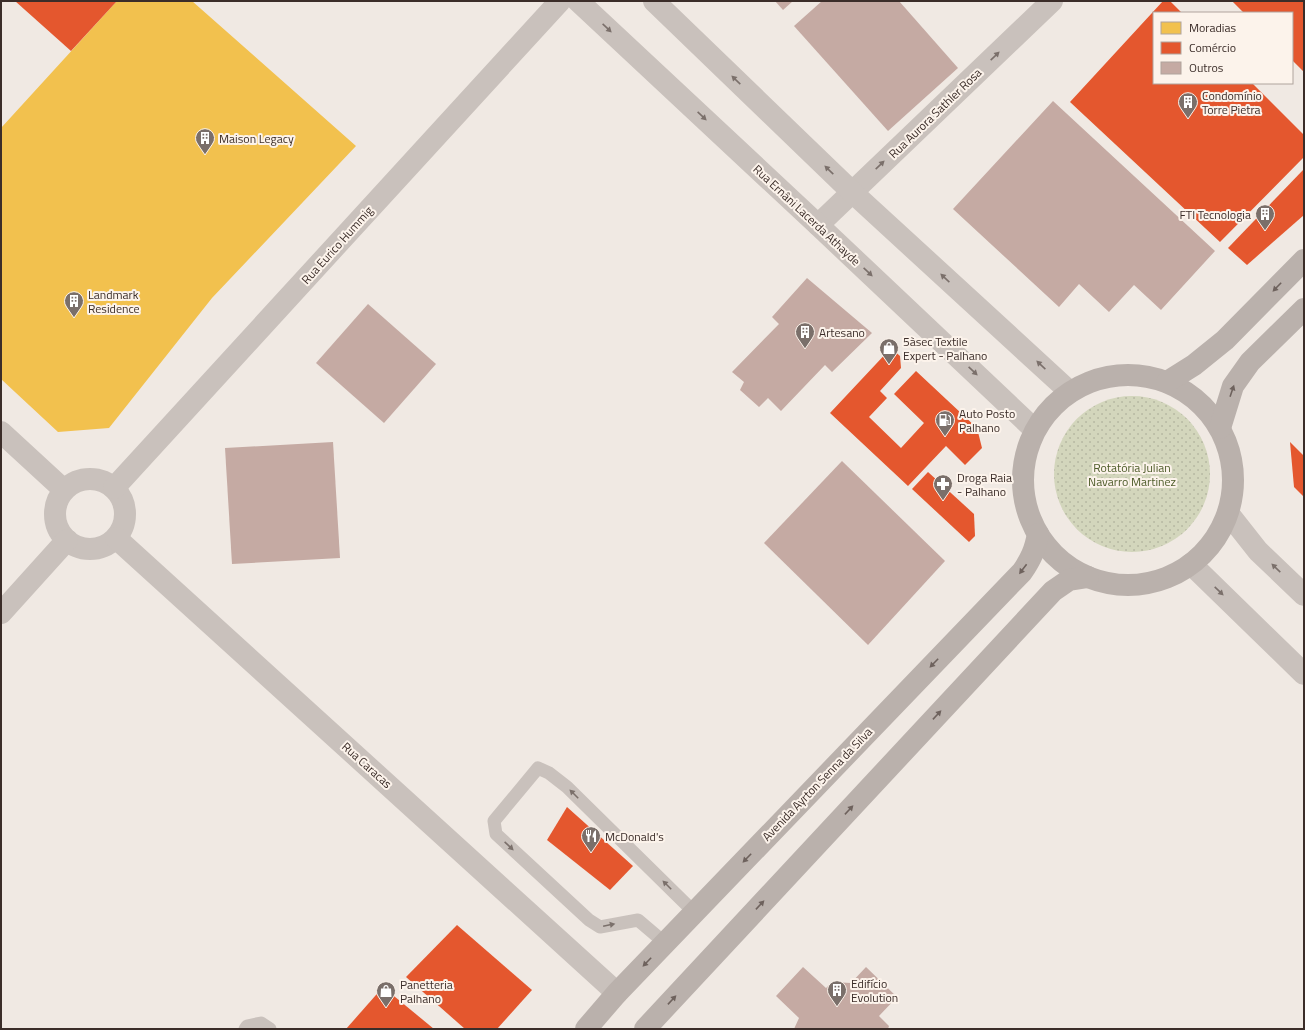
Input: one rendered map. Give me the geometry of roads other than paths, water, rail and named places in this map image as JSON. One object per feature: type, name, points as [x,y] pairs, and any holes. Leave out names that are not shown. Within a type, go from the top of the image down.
[{"type":"main road","points":[[1167,382],[1194,365],[1225,340],[1304,260]]},
{"type":"main road","points":[[1220,428],[1233,386],[1250,362],[1304,309]]},
{"type":"main road","points":[[1127,374],[1148,376],[1167,382],[1183,390],[1210,414],[1220,428],[1227,444],[1232,461],[1232,496],[1228,513],[1222,528],[1214,541],[1203,554],[1175,574],[1159,581],[1123,585],[1088,577],[1073,569],[1060,559],[1048,548],[1038,534],[1028,512],[1025,501],[1023,482],[1024,464],[1028,447],[1035,430],[1052,407],[1070,392],[1094,380],[1107,376],[1127,374]]},
{"type":"main road","name":"Avenida Ayrton Senna da Silva","points":[[586,1029],[617,993],[694,912],[1022,572],[1032,558],[1036,548],[1038,534]]},
{"type":"main road","points":[[652,1027],[1053,591],[1069,580],[1088,577]]},
{"type":"street","name":"Rua Eurico Hummig","points":[[114,488],[560,1]]},
{"type":"street","name":"Rua Ernâni Lacerda Athayde","points":[[578,1],[1035,430]]},
{"type":"street","points":[[654,1],[852,192],[1070,392]]},
{"type":"street","name":"Rua Aurora Sathler Rosa","points":[[818,225],[1052,1]]},
{"type":"street","points":[[1,432],[64,490]]},
{"type":"street","points":[[94,479],[105,482],[114,488],[121,496],[125,507],[125,518],[122,529],[116,538],[108,544],[92,549],[76,546],[67,540],[60,531],[56,521],[55,510],[58,499],[64,490],[73,483],[94,479]]},
{"type":"street","points":[[1228,513],[1258,551],[1304,595]]},
{"type":"street","name":"Rua Caracas","points":[[116,538],[617,993]]},
{"type":"street","points":[[1,612],[67,540]]},
{"type":"street","points":[[1191,564],[1304,674]]},
{"type":"lane","points":[[665,943],[638,920],[600,927],[589,920],[496,834],[494,821],[538,768],[549,773],[568,787],[694,912]]},
{"type":"lane","points":[[245,1029],[247,1026],[261,1023],[270,1029]]},
{"type":"place","name":"Condomínio Torre Pietra","points":[[1188,119]]},
{"type":"place","name":"Maison Legacy","points":[[205,155]]},
{"type":"place","name":"FTI Tecnologia","points":[[1265,231]]},
{"type":"place","name":"Landmark Residence","points":[[74,318]]},
{"type":"place","name":"Artesano","points":[[805,349]]},
{"type":"place","name":"5àsec Textile Expert - Palhano","points":[[889,365]]},
{"type":"place","name":"Auto Posto Palhano","points":[[945,437]]},
{"type":"place","name":"Droga Raia - Palhano","points":[[943,501]]},
{"type":"place","name":"McDonald's","points":[[591,853]]},
{"type":"place","name":"Edifício Evolution","points":[[837,1007]]},
{"type":"place","name":"Panetteria Palhano","points":[[386,1008]]},
{"type":"park label","name":"Rotatória Julian Navarro Martinez","points":[[1132,474]]}]
